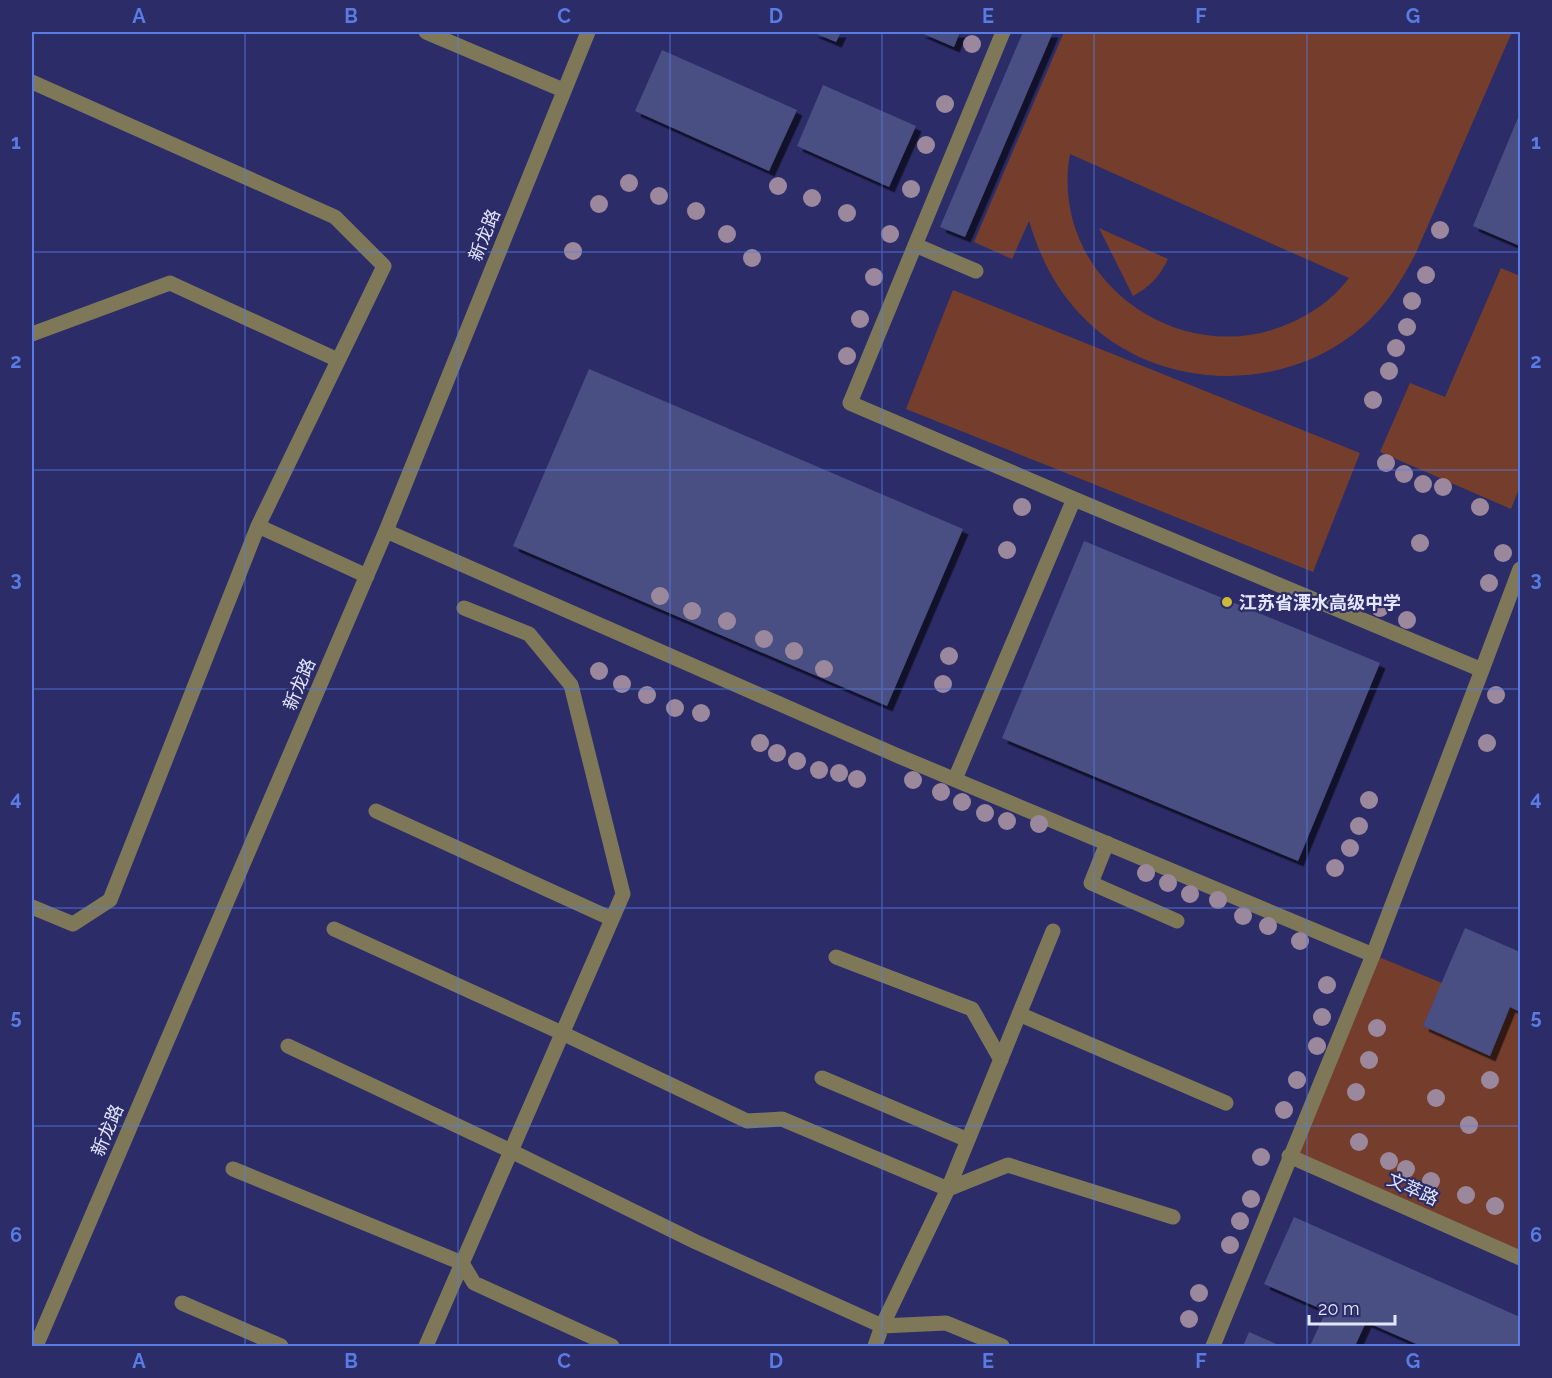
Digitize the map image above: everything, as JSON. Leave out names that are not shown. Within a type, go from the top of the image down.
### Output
[{"type":"street","points":[[426,32],[563,90]]},
{"type":"street","name":"新龙路","points":[[36,1347],[386,531],[588,32]]},
{"type":"street","points":[[1003,32],[850,403],[1482,670]]},
{"type":"street","points":[[32,82],[335,217],[384,266],[258,526],[110,900],[73,924],[32,907]]},
{"type":"street","points":[[915,244],[976,271]]},
{"type":"street","points":[[32,334],[170,283],[339,360]]},
{"type":"street","points":[[955,779],[1074,499]]},
{"type":"street","points":[[258,526],[367,576]]},
{"type":"street","points":[[386,531],[955,779],[1373,955]]},
{"type":"street","points":[[1213,1347],[1289,1156],[1373,955],[1521,569]]},
{"type":"street","points":[[426,1347],[623,894],[571,685],[529,634],[464,608]]},
{"type":"street","points":[[376,811],[612,919]]},
{"type":"street","points":[[1107,843],[1091,883],[1177,921]]},
{"type":"street","points":[[334,929],[562,1033],[747,1121],[782,1119],[948,1189],[1008,1165],[1173,1217]]},
{"type":"street","points":[[875,1347],[882,1326],[948,1189],[1053,931]]},
{"type":"street","points":[[836,957],[972,1009],[1001,1060]]},
{"type":"street","points":[[1019,1014],[1226,1103]]},
{"type":"street","points":[[288,1046],[511,1151],[696,1242],[882,1326],[946,1323],[1002,1347]]},
{"type":"street","points":[[822,1078],[968,1140]]},
{"type":"street","name":"文萃路","points":[[1289,1156],[1521,1258]]},
{"type":"street","points":[[233,1169],[462,1263],[474,1283],[612,1347]]},
{"type":"street","points":[[182,1303],[281,1347]]},
{"type":"shaded area","points":[[1064,32],[1512,32],[1415,255],[1398,284],[1385,303],[1362,327],[1330,349],[1295,365],[1257,374],[1219,376],[1181,371],[1144,359],[1111,340],[1072,305],[1049,271],[1029,221],[1012,259],[974,242]],"holes":[[[1070,154],[1349,278],[1329,299],[1305,316],[1288,324],[1246,335],[1204,335],[1164,323],[1129,303],[1100,274],[1079,239],[1068,198]]]},
{"type":"shaded area","points":[[1099,228],[1168,259],[1162,271],[1145,289],[1133,296]]},
{"type":"shaded area","points":[[1501,268],[1520,276],[1520,486],[1511,509],[1380,452],[1410,383],[1445,397]]},
{"type":"shaded area","points":[[953,290],[1360,453],[1313,572],[906,409]]},
{"type":"shaded area","points":[[1374,955],[1442,983],[1423,1026],[1490,1055],[1510,1007],[1520,1012],[1520,1251],[1290,1153]]},
{"type":"building","points":[[812,32],[841,32],[836,42]]},
{"type":"building","points":[[919,32],[960,32],[954,47]]},
{"type":"building","points":[[1023,32],[1053,32],[965,237],[940,227]]},
{"type":"building","points":[[662,50],[797,110],[769,171],[635,111]]},
{"type":"building","points":[[823,85],[916,126],[889,187],[797,146]]},
{"type":"building","points":[[1520,113],[1520,246],[1473,226]]},
{"type":"building","points":[[589,369],[963,529],[887,706],[513,546]]},
{"type":"building","points":[[1084,541],[1380,663],[1298,861],[1002,738]]},
{"type":"building","points":[[1465,928],[1520,952],[1520,1012],[1510,1007],[1490,1056],[1423,1026]]},
{"type":"building","points":[[1294,1217],[1520,1317],[1520,1346],[1421,1346],[1366,1322],[1355,1346],[1310,1346],[1326,1311],[1264,1284]]},
{"type":"building","points":[[1249,1332],[1281,1346],[1243,1346]]},
{"type":"place","name":"江苏省溧水高级中学","points":[[1227,602]]}]
